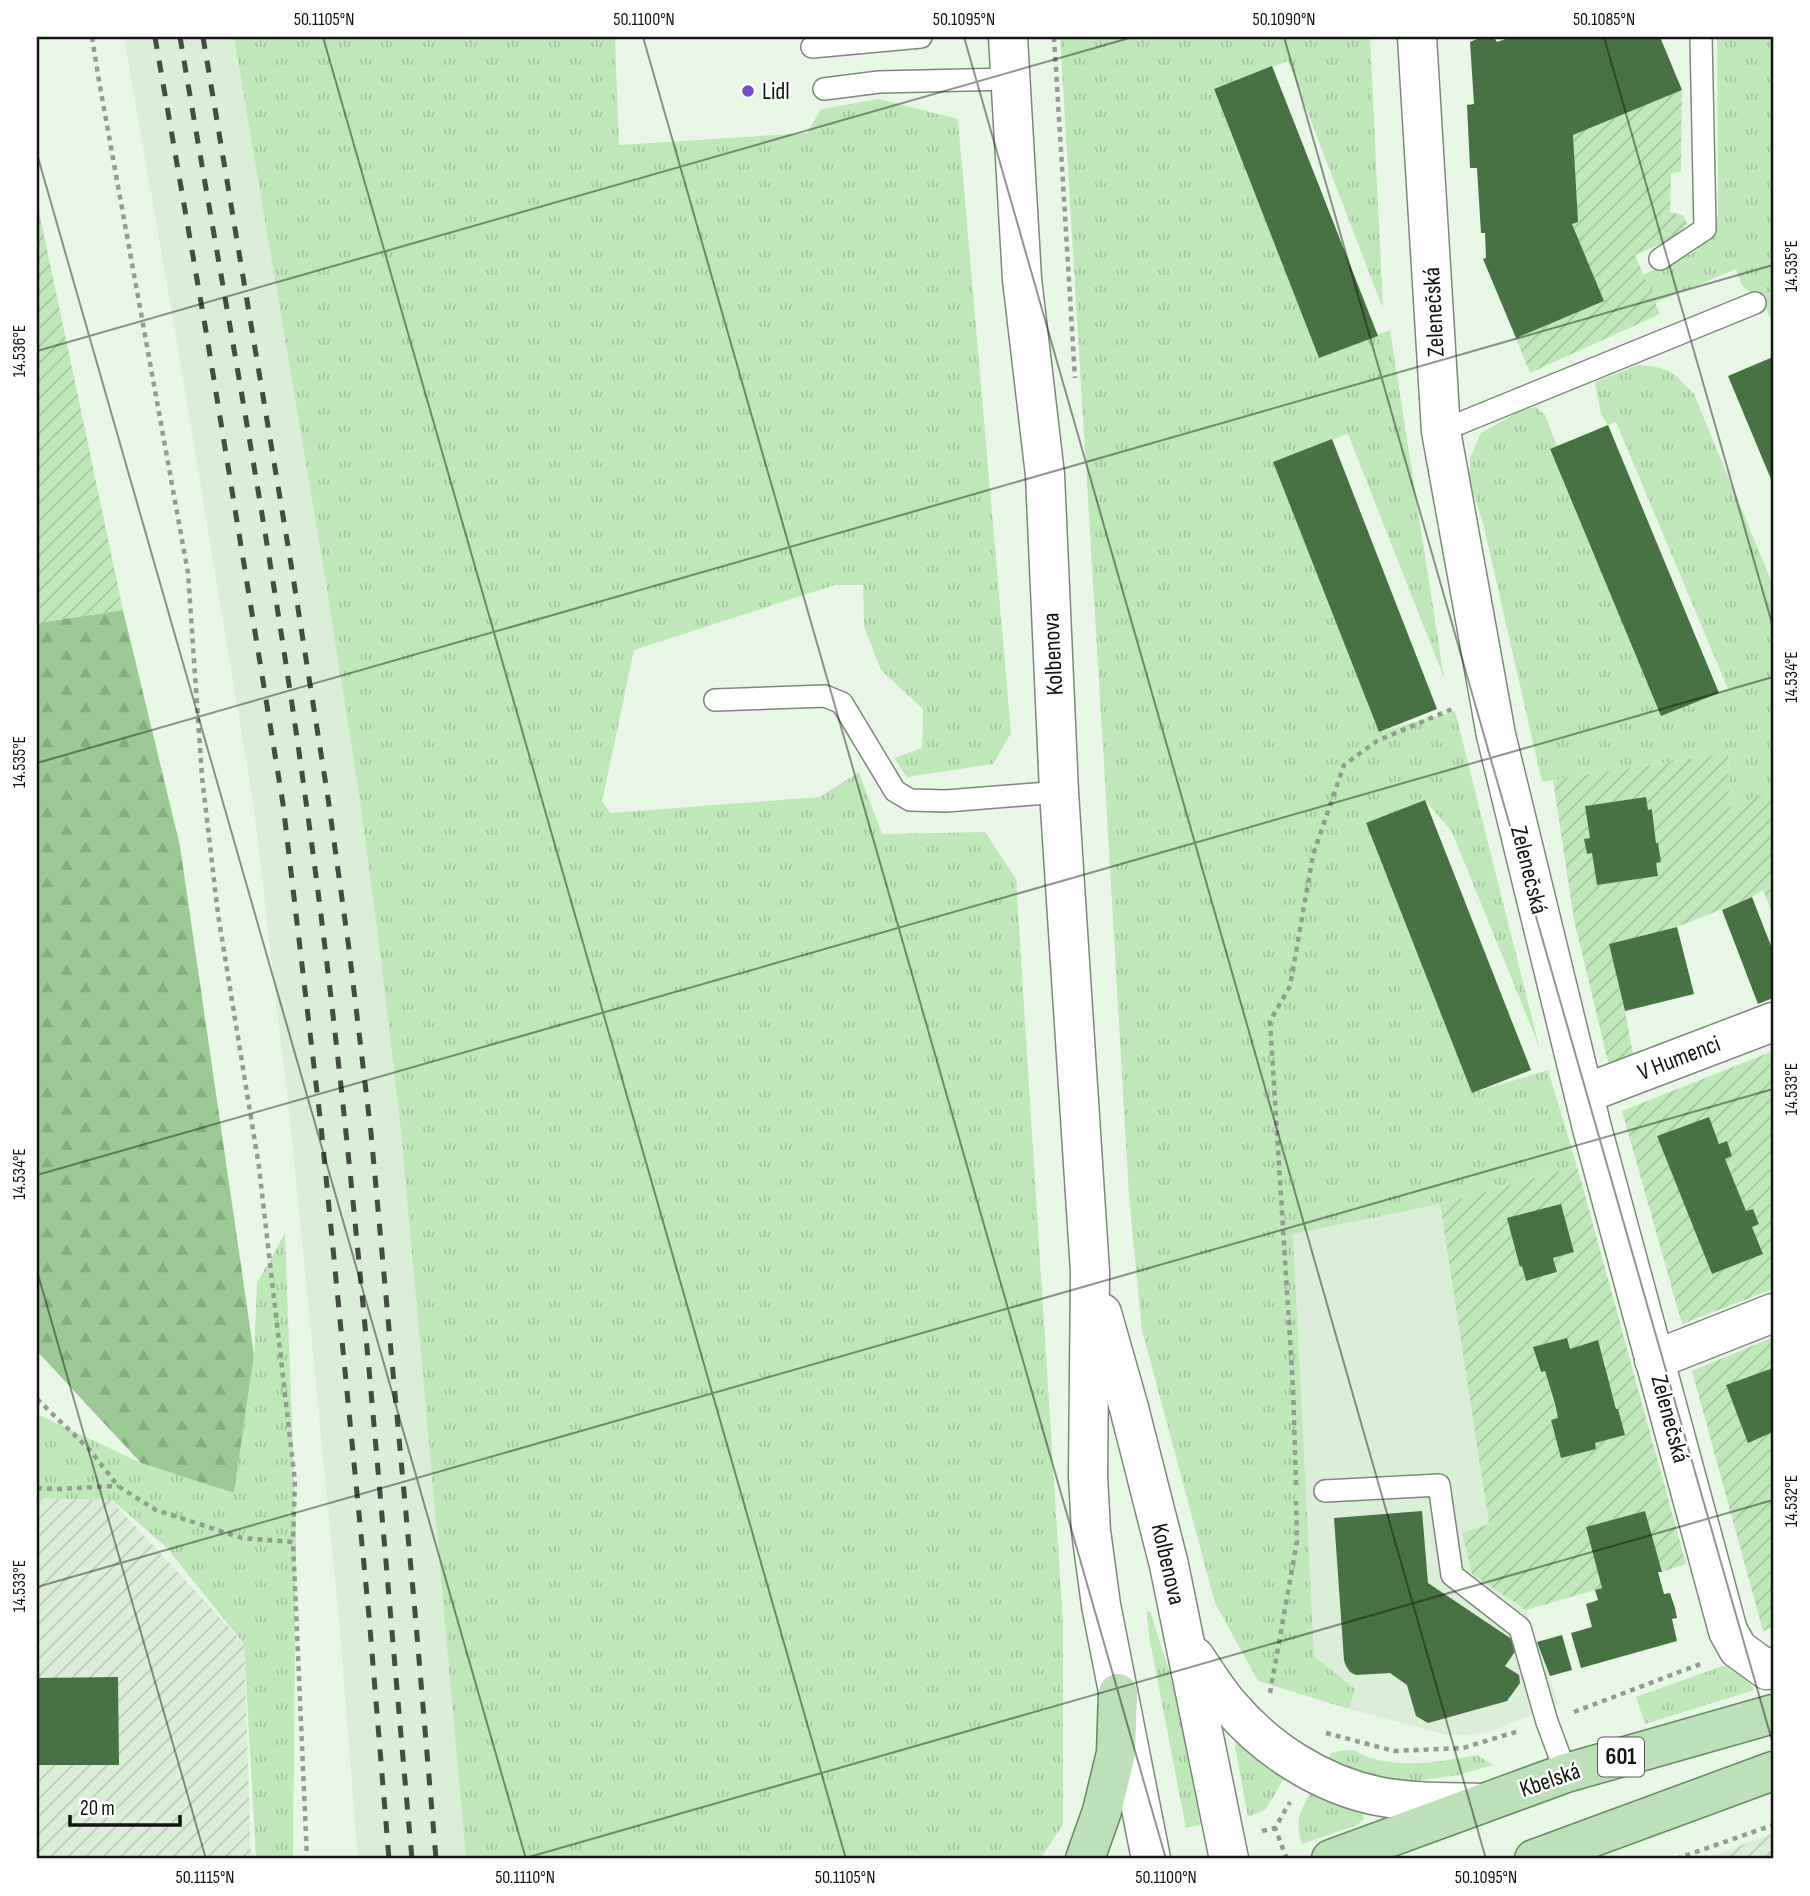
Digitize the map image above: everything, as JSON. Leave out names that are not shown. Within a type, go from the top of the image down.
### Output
[{"type":"main road","name":"Kolbenova","points":[[1008,37],[1022,279],[1045,475],[1059,792],[1090,1272],[1088,1476],[1091,1531],[1101,1605],[1151,1859]]},
{"type":"main road","name":"Zelenečská","points":[[1417,37],[1441,431],[1496,735],[1584,1094],[1728,1631],[1738,1649],[1770,1668]]},
{"type":"main road","name":"V Humenci","points":[[1584,1094],[1773,1022]]},
{"type":"main road","name":"Kolbenova","points":[[1090,1272],[1129,1408],[1169,1564],[1229,1859]]},
{"type":"main road","points":[[1654,1360],[1773,1313]]},
{"type":"main road","points":[[1185,1643],[1228,1704],[1243,1720],[1276,1749],[1307,1770],[1376,1796],[1485,1803]]},
{"type":"main road","points":[[1085,1859],[1102,1811],[1116,1753],[1118,1693]]},
{"type":"main road","name":"Kbelská","points":[[1331,1859],[1566,1773],[1773,1714]]},
{"type":"main road","points":[[1536,1859],[1773,1771]]},
{"type":"lane","points":[[812,47],[921,37]]},
{"type":"lane","points":[[1660,259],[1705,229],[1701,37]]},
{"type":"lane","points":[[824,89],[879,82],[1010,79]]},
{"type":"lane","points":[[1441,431],[1755,303]]},
{"type":"lane","points":[[715,700],[825,696],[842,703],[895,791],[910,800],[946,801],[1059,792]]},
{"type":"lane","points":[[1325,1491],[1438,1485],[1452,1575],[1520,1628],[1547,1722],[1566,1773]]},
{"type":"path","points":[[92,37],[188,573],[202,777],[218,914],[259,1167],[295,1482],[293,1542],[306,1859]]},
{"type":"path","points":[[1054,37],[1075,379]]},
{"type":"path","points":[[1296,1485],[1292,1373],[1270,1021],[1290,986],[1314,855],[1344,765],[1377,741],[1461,705],[1489,698]]},
{"type":"path","points":[[37,1399],[89,1449],[118,1486],[156,1510],[242,1538],[293,1542]]},
{"type":"path","points":[[37,1488],[118,1486]]},
{"type":"path","points":[[1261,1691],[1269,1697],[1297,1541],[1296,1499]]},
{"type":"path","points":[[1316,1726],[1327,1734]]},
{"type":"path","points":[[1287,1859],[1275,1828],[1294,1794]]},
{"type":"path","points":[[1676,1859],[1773,1825]]},
{"type":"shaded area","points":[[124,37],[234,37],[322,559],[359,794],[379,945],[401,1131],[466,1859],[358,1859],[339,1619],[291,1129],[254,808]]},
{"type":"shaded area","points":[[1440,1204],[1489,1524],[1462,1533],[1472,1574],[1526,1610],[1559,1704],[1489,1732],[1465,1735],[1448,1735],[1349,1709],[1355,1689],[1314,1656],[1293,1234]]},
{"type":"shaded area","points":[[37,1498],[111,1500],[244,1644],[251,1859],[37,1859]]},
{"type":"shaded area","points":[[1773,1833],[1773,1859],[1705,1859]]},
{"type":"green space","points":[[234,37],[615,37],[619,145],[807,133],[821,109],[879,99],[958,119],[1011,733],[993,764],[907,777],[894,758],[922,748],[923,709],[881,670],[864,627],[863,585],[835,585],[634,650],[602,802],[611,813],[820,797],[859,772],[882,834],[985,832],[1016,879],[1063,1624],[1063,1825],[1040,1859],[466,1859],[401,1131],[379,945],[359,794],[322,559]]},
{"type":"green space","points":[[1060,37],[1370,37],[1383,309],[1288,61],[1214,90],[1319,358],[1390,330],[1444,678],[1348,434],[1273,462],[1379,732],[1455,711],[1539,1046],[1452,832],[1425,800],[1366,824],[1472,1093],[1548,1070],[1577,1166],[1440,1204],[1293,1234],[1314,1656],[1355,1689],[1349,1709],[1258,1681],[1215,1603],[1142,1330],[1129,1197]]},
{"type":"green space","points":[[1717,37],[1773,37],[1773,325],[1763,301],[1742,286],[1736,269],[1655,303],[1642,275],[1693,253],[1712,236],[1718,215]]},
{"type":"green space","points":[[1682,90],[1681,171],[1671,174],[1670,212],[1683,215],[1687,224],[1672,239],[1635,255],[1660,314],[1530,373],[1516,338],[1604,301],[1572,224],[1573,135]]},
{"type":"green space","points":[[37,202],[123,610],[37,623]]},
{"type":"green space","points":[[1638,365],[1657,367],[1670,372],[1694,394],[1773,585],[1773,790],[1730,808],[1728,753],[1542,782],[1483,523],[1469,481],[1470,458],[1481,433],[1522,410],[1536,407],[1545,415],[1557,446],[1550,450],[1661,716],[1728,689],[1616,422],[1608,425],[1601,414],[1595,382]]},
{"type":"green space","points":[[123,610],[180,846],[254,1355],[234,1493],[141,1463],[37,1351],[37,623]]},
{"type":"green space","points":[[1728,753],[1730,807],[1773,790],[1773,915],[1763,890],[1677,927],[1609,944],[1634,1059],[1609,1066],[1574,920],[1553,780]],"holes":[[[1646,797],[1648,810],[1653,809],[1656,843],[1661,862],[1656,863],[1657,876],[1597,885],[1592,853],[1587,854],[1584,839],[1590,838],[1585,806]]]},
{"type":"green space","points":[[1773,1051],[1773,1289],[1682,1324],[1622,1111]],"holes":[[[1708,1117],[1719,1144],[1727,1141],[1732,1156],[1725,1159],[1746,1211],[1753,1209],[1759,1223],[1752,1227],[1763,1253],[1712,1274],[1657,1136]]]},
{"type":"green space","points":[[1577,1166],[1686,1564],[1662,1572],[1645,1511],[1586,1527],[1602,1588],[1526,1610],[1472,1574],[1462,1533],[1489,1524],[1440,1204]],"holes":[[[1561,1204],[1574,1251],[1553,1258],[1557,1273],[1526,1281],[1522,1266],[1520,1267]],[[1598,1341],[1625,1435],[1595,1443],[1596,1449],[1561,1458],[1551,1421],[1558,1418],[1545,1371],[1540,1372],[1534,1348],[1570,1349]]]},
{"type":"green space","points":[[285,1233],[296,1536],[293,1859],[256,1859],[244,1644],[166,1547],[112,1500],[37,1498],[37,1414],[141,1463],[234,1493],[254,1355],[257,1283]]},
{"type":"green space","points":[[1773,1337],[1773,1368],[1726,1386],[1748,1442],[1773,1432],[1773,1627],[1763,1631],[1692,1371]]},
{"type":"green space","points":[[1150,1611],[1178,1699],[1204,1824],[1186,1828],[1149,1636],[1147,1612]]},
{"type":"green space","points":[[1731,1663],[1754,1690],[1645,1724],[1636,1697]]},
{"type":"green space","points":[[1238,1742],[1286,1775],[1266,1809],[1248,1817],[1235,1746]]},
{"type":"green space","points":[[1353,1750],[1376,1759],[1404,1763],[1477,1755],[1493,1765],[1458,1775],[1403,1783],[1381,1780],[1326,1763],[1331,1753]]},
{"type":"green space","points":[[1312,1790],[1362,1811],[1364,1819],[1357,1825],[1302,1844],[1298,1822]]},
{"type":"building","points":[[1482,37],[1494,37],[1497,42],[1511,37],[1660,37],[1682,90],[1573,135],[1578,222],[1572,224],[1604,301],[1516,338],[1483,259],[1486,258],[1485,233],[1481,233],[1477,168],[1470,168],[1467,105],[1474,104],[1470,42]]},
{"type":"building","points":[[1272,66],[1378,336],[1319,358],[1214,89]]},
{"type":"building","points":[[1773,357],[1773,484],[1728,376]]},
{"type":"building","points":[[1608,425],[1719,693],[1661,716],[1550,449]]},
{"type":"building","points":[[1332,439],[1437,709],[1379,732],[1273,462]]},
{"type":"building","points":[[1646,797],[1648,810],[1652,809],[1661,862],[1656,863],[1658,876],[1597,885],[1592,853],[1587,854],[1584,839],[1590,838],[1585,806]]},
{"type":"building","points":[[1425,800],[1531,1070],[1472,1093],[1366,823]]},
{"type":"building","points":[[1752,897],[1773,951],[1773,998],[1758,1004],[1722,910]]},
{"type":"building","points":[[1677,927],[1694,994],[1625,1011],[1609,944]]},
{"type":"building","points":[[1709,1117],[1719,1144],[1727,1141],[1732,1156],[1725,1159],[1746,1211],[1753,1209],[1759,1224],[1752,1227],[1763,1254],[1712,1274],[1657,1136]]},
{"type":"building","points":[[1561,1204],[1574,1252],[1553,1258],[1557,1272],[1526,1281],[1507,1218]]},
{"type":"building","points":[[1567,1338],[1570,1349],[1598,1340],[1625,1435],[1595,1443],[1596,1449],[1561,1458],[1551,1420],[1558,1418],[1555,1404],[1545,1371],[1541,1372],[1533,1347]]},
{"type":"building","points":[[1773,1368],[1773,1432],[1748,1443],[1726,1385]]},
{"type":"building","points":[[1422,1511],[1428,1583],[1519,1644],[1505,1666],[1519,1675],[1520,1683],[1507,1701],[1428,1723],[1416,1716],[1407,1685],[1390,1673],[1356,1675],[1346,1666],[1334,1518]]},
{"type":"building","points":[[1645,1511],[1662,1572],[1658,1572],[1664,1594],[1670,1593],[1675,1608],[1677,1618],[1672,1619],[1677,1641],[1581,1668],[1571,1633],[1592,1627],[1586,1604],[1598,1600],[1595,1590],[1602,1588],[1586,1527]]},
{"type":"building","points":[[1562,1635],[1572,1670],[1550,1676],[1537,1642]]},
{"type":"building","points":[[118,1677],[119,1765],[37,1765],[37,1678]]},
{"type":"railway","points":[[155,37],[283,804],[321,1126],[369,1616],[389,1859]]},
{"type":"railway","points":[[180,37],[278,610],[323,934],[353,1198],[412,1859]]},
{"type":"railway","points":[[203,37],[291,564],[349,949],[371,1133],[436,1859]]},
{"type":"place","name":"Lidl","points":[[748,91]]}]
